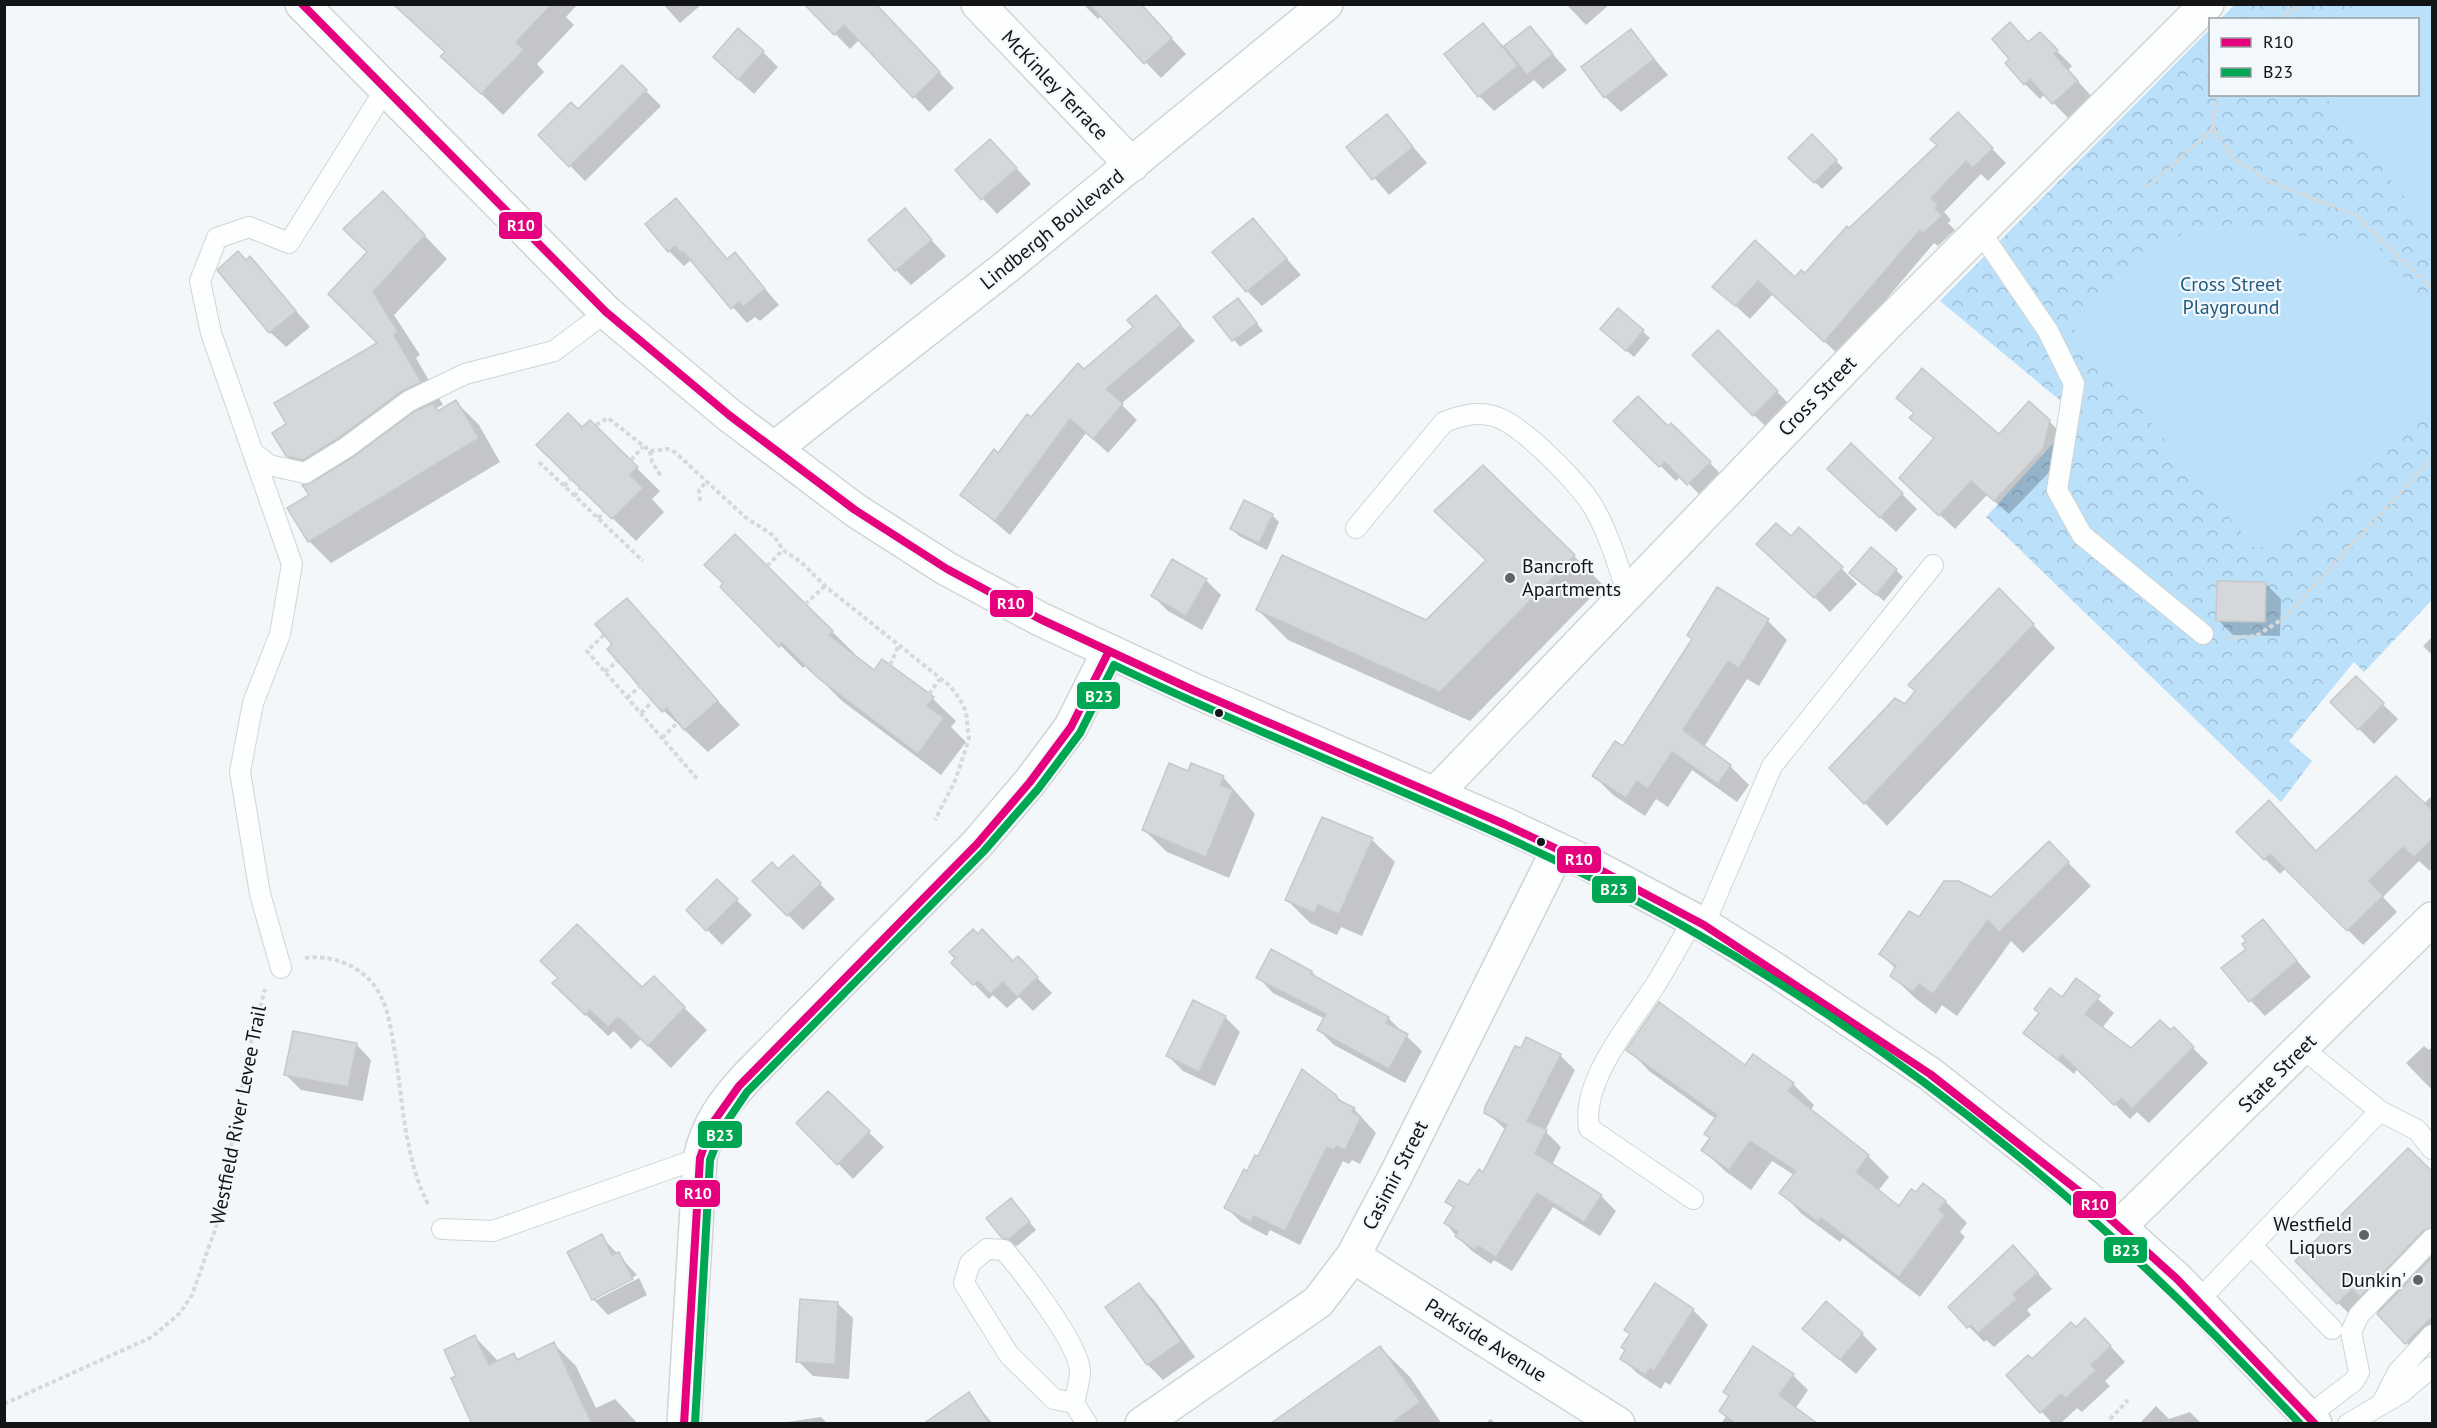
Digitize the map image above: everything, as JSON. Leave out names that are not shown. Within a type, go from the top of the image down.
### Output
[{"type":"street","points":[[302,4],[606,312],[697,390],[855,510],[947,569],[1040,619],[1263,722],[1435,794],[1558,850],[1699,922],[1836,1008],[1914,1062],[2035,1154],[2120,1226],[2198,1301],[2311,1420]]},
{"type":"street","name":"McKinley Terrace","points":[[978,4],[1132,165]]},
{"type":"street","name":"Lindbergh Boulevard","points":[[774,449],[1005,268],[1326,4]]},
{"type":"street","name":"Cross Street","points":[[1435,794],[1980,231],[2207,4]]},
{"type":"street","points":[[684,1424],[700,1158],[710,1126],[723,1104],[977,844],[1030,782],[1071,727],[1109,651]]},
{"type":"street","name":"Casimir Street","points":[[1142,1424],[1318,1302],[1353,1256],[1396,1175],[1558,850]]},
{"type":"street","name":"State Street","points":[[2120,1226],[2433,920]]},
{"type":"street","name":"Parkside Avenue","points":[[1353,1256],[1618,1424]]},
{"type":"lane","points":[[281,968],[260,894],[240,772],[253,703],[280,634],[292,564],[211,333],[200,280],[217,238],[249,227],[289,243],[386,88]]},
{"type":"lane","points":[[1980,231],[2048,331],[2074,384],[2057,490],[2082,535],[2203,634]]},
{"type":"lane","points":[[253,452],[269,465],[305,473],[347,447],[409,401],[465,374],[554,351],[606,312]]},
{"type":"lane","points":[[1356,528],[1444,422],[1464,414],[1493,416],[1519,429],[1581,488],[1604,526],[1628,593]]},
{"type":"lane","points":[[1693,1199],[1589,1128],[1586,1112],[1610,1053],[1699,922],[1772,766],[1933,565]]},
{"type":"lane","points":[[2301,1048],[2380,1111],[2417,1130],[2433,1149]]},
{"type":"lane","points":[[2198,1301],[2380,1111]]},
{"type":"lane","points":[[442,1229],[494,1231],[700,1158]]},
{"type":"lane","points":[[2311,1420],[2354,1381],[2359,1372],[2351,1332],[2359,1315],[2433,1239]]},
{"type":"lane","points":[[2252,1246],[2332,1329]]},
{"type":"lane","points":[[1074,1403],[1054,1399],[1009,1354],[964,1283],[970,1263],[987,1249],[1004,1250],[1025,1275],[1074,1352],[1080,1371],[1074,1403],[1087,1424]]},
{"type":"lane","points":[[2388,1397],[2398,1372],[2433,1335]]},
{"type":"lane","points":[[2358,1363],[2388,1397]]},
{"type":"lane","points":[[2348,1424],[2433,1366]]},
{"type":"path","points":[[2282,18],[2300,4]]},
{"type":"path","points":[[2216,96],[2213,129],[2234,159],[2271,182],[2357,216],[2433,288]]},
{"type":"path","points":[[2147,187],[2213,129]]},
{"type":"path","points":[[596,425],[608,418],[651,451],[668,449],[707,481],[745,517],[774,536],[783,550],[801,562],[825,586],[898,647],[950,686],[966,711],[969,739],[955,782],[935,820]]},
{"type":"path","points":[[631,460],[644,447]]},
{"type":"path","points":[[651,451],[652,462],[661,476]]},
{"type":"path","points":[[2203,634],[2229,639],[2256,636],[2284,618],[2433,458]]},
{"type":"path","points":[[539,462],[643,561]]},
{"type":"path","points":[[564,486],[571,479]]},
{"type":"path","points":[[700,501],[699,490],[707,481]]},
{"type":"path","points":[[574,496],[580,489]]},
{"type":"path","points":[[598,518],[604,512]]},
{"type":"path","points":[[767,566],[783,550]]},
{"type":"path","points":[[805,604],[825,586]]},
{"type":"path","points":[[604,635],[587,651],[699,781]]},
{"type":"path","points":[[890,665],[898,647]]},
{"type":"path","points":[[605,672],[617,661]]},
{"type":"path","points":[[929,694],[940,678]]},
{"type":"path","points":[[627,698],[645,682]]},
{"type":"path","points":[[641,713],[653,701]]},
{"type":"path","points":[[662,738],[678,722]]},
{"type":"path","points":[[281,968],[299,958],[333,959],[354,968],[374,984],[390,1023],[413,1158],[424,1197],[442,1229]]},
{"type":"path","name":"Westfield River Levee Trail","points":[[4,1404],[152,1337],[180,1313],[192,1295],[216,1227],[261,996],[270,979],[281,968]]},
{"type":"path","points":[[2110,1419],[2128,1400]]},
{"type":"green space","points":[[2360,4],[2432,5],[2432,232],[2325,96],[2419,96],[2419,18],[2330,18]]},
{"type":"green space","name":"Cross Street Playground","points":[[2235,5],[2432,5],[2432,600],[2364,672],[2354,662],[2289,741],[2312,761],[2281,802],[1986,517],[2056,440],[2062,402],[1940,301],[2209,30],[2209,96],[2419,96],[2419,18],[2221,18]]},
{"type":"green space","points":[[2193,225],[2376,244],[2432,311],[2432,411],[2257,551],[2069,323]]},
{"type":"building","points":[[393,4],[552,4],[516,42],[524,50],[481,94],[440,56],[445,52]]},
{"type":"building","points":[[804,4],[876,4],[940,72],[913,98],[844,25],[834,35]]},
{"type":"building","points":[[1089,4],[1141,4],[1172,38],[1144,64]]},
{"type":"building","points":[[2010,22],[2028,42],[2040,32],[2058,50],[2054,54],[2078,81],[2052,104],[2030,79],[2024,85],[2005,63],[2009,59],[1992,39]]},
{"type":"building","points":[[1483,23],[1518,66],[1478,97],[1444,54]]},
{"type":"building","points":[[1530,26],[1553,54],[1527,75],[1504,46]]},
{"type":"building","points":[[738,28],[764,51],[738,80],[713,57]]},
{"type":"building","points":[[1631,29],[1654,59],[1604,98],[1581,67]]},
{"type":"building","points":[[622,65],[647,90],[569,167],[538,135],[571,102],[578,109]]},
{"type":"building","points":[[1958,112],[1993,148],[1973,168],[1966,161],[1931,198],[1938,205],[1935,208],[1942,216],[1923,233],[1920,230],[1824,342],[1758,281],[1735,306],[1712,287],[1755,240],[1795,277],[1801,270],[1805,273],[1847,226],[1849,228],[1937,145],[1930,139]]},
{"type":"building","points":[[1387,114],[1413,147],[1372,180],[1346,147]]},
{"type":"building","points":[[1812,134],[1837,160],[1814,183],[1788,158]]},
{"type":"building","points":[[990,139],[1017,168],[981,200],[955,170]]},
{"type":"building","points":[[383,191],[425,235],[373,292],[398,332],[394,335],[421,382],[402,391],[340,437],[303,460],[286,456],[272,433],[286,424],[274,403],[377,343],[328,294],[367,252],[343,229]]},
{"type":"building","points":[[676,198],[727,259],[735,252],[765,289],[743,307],[739,302],[731,309],[683,251],[681,253],[675,246],[668,252],[645,224]]},
{"type":"building","points":[[905,208],[932,240],[895,271],[868,240]]},
{"type":"building","points":[[1253,218],[1287,259],[1246,292],[1212,252]]},
{"type":"building","points":[[238,251],[246,260],[250,256],[296,311],[269,333],[217,270]]},
{"type":"building","points":[[1156,295],[1181,325],[1106,389],[1123,404],[1093,439],[1070,419],[995,521],[960,495],[994,449],[998,453],[1027,414],[1031,417],[1078,363],[1084,369],[1133,327],[1127,320]]},
{"type":"building","points":[[1238,298],[1257,323],[1232,341],[1213,317]]},
{"type":"building","points":[[1618,308],[1644,330],[1626,351],[1600,329]]},
{"type":"building","points":[[1718,330],[1778,391],[1753,416],[1692,355]]},
{"type":"building","points":[[1922,368],[1999,434],[2029,401],[2050,420],[2043,449],[1994,501],[1971,481],[1939,516],[1899,478],[1934,438],[1909,418],[1914,413],[1896,398]]},
{"type":"building","points":[[1638,396],[1668,426],[1671,423],[1711,462],[1687,485],[1665,462],[1659,467],[1613,421]]},
{"type":"building","points":[[456,400],[479,438],[308,542],[287,508],[309,495],[302,485],[311,483],[353,457],[415,411],[433,403],[438,411]]},
{"type":"building","points":[[568,413],[582,427],[590,420],[638,467],[630,475],[643,488],[612,519],[536,445]]},
{"type":"building","points":[[1851,443],[1903,493],[1880,518],[1827,469]]},
{"type":"building","name":"Bancroft Apartments","points":[[1483,465],[1575,555],[1440,692],[1256,610],[1282,555],[1426,620],[1486,560],[1434,511]]},
{"type":"building","points":[[1244,500],[1273,514],[1259,543],[1230,529]]},
{"type":"building","points":[[1776,523],[1791,536],[1799,527],[1843,567],[1814,598],[1756,544]]},
{"type":"building","points":[[735,534],[833,631],[829,635],[874,670],[882,659],[934,697],[927,706],[944,718],[918,754],[818,678],[782,643],[779,647],[720,587],[723,583],[704,565]]},
{"type":"building","points":[[1871,547],[1897,569],[1876,595],[1849,573]]},
{"type":"building","points":[[1172,559],[1207,579],[1186,616],[1151,596]]},
{"type":"building","points":[[2217,581],[2266,582],[2265,622],[2216,621]]},
{"type":"building","points":[[1717,587],[1769,619],[1739,668],[1728,661],[1683,730],[1731,765],[1718,784],[1672,752],[1648,789],[1637,781],[1626,798],[1592,776],[1615,741],[1623,746],[1692,639],[1687,635]]},
{"type":"building","points":[[1999,588],[2034,624],[1864,804],[1829,768],[1895,698],[1905,704],[1915,691],[1908,685]]},
{"type":"building","points":[[627,598],[718,701],[684,730],[667,708],[662,712],[607,649],[612,644],[595,624]]},
{"type":"building","points":[[2356,676],[2384,703],[2358,730],[2330,702]]},
{"type":"building","points":[[1169,763],[1188,771],[1191,763],[1224,776],[1220,785],[1233,790],[1206,857],[1142,830]]},
{"type":"building","points":[[2396,776],[2433,811],[2433,838],[2414,857],[2403,847],[2369,881],[2383,896],[2347,931],[2270,854],[2264,860],[2236,832],[2269,800],[2316,851]]},
{"type":"building","points":[[1322,817],[1373,838],[1339,914],[1318,905],[1314,913],[1285,900]]},
{"type":"building","points":[[2049,841],[2069,862],[1999,932],[1988,920],[1933,994],[1919,984],[1913,992],[1890,976],[1896,966],[1879,954],[1909,911],[1919,917],[1944,881],[1959,881],[1991,897]]},
{"type":"building","points":[[793,855],[821,883],[787,916],[752,881],[772,862],[778,869]]},
{"type":"building","points":[[717,879],[738,899],[706,931],[686,910]]},
{"type":"building","points":[[2263,919],[2297,961],[2249,1002],[2221,968],[2246,949],[2242,944],[2246,941],[2242,936]]},
{"type":"building","points":[[577,924],[642,987],[654,976],[685,1007],[648,1046],[618,1017],[608,1027],[590,1010],[585,1015],[552,983],[558,978],[540,961]]},
{"type":"building","points":[[973,929],[978,934],[982,929],[1013,961],[1018,956],[1038,977],[1017,997],[1003,982],[990,994],[978,981],[973,985],[951,963],[955,958],[949,952]]},
{"type":"building","points":[[1271,949],[1389,1017],[1386,1023],[1408,1034],[1389,1069],[1317,1030],[1326,1014],[1256,978]]},
{"type":"building","points":[[2076,978],[2100,996],[2085,1014],[2131,1048],[2160,1020],[2171,1030],[2174,1027],[2194,1047],[2132,1109],[2122,1098],[2114,1105],[2062,1055],[2058,1060],[2023,1033],[2039,1013],[2034,1009],[2050,988],[2062,997]]},
{"type":"building","points":[[1193,1000],[1226,1016],[1199,1072],[1166,1056]]},
{"type":"building","points":[[1659,1002],[1745,1065],[1753,1054],[1794,1083],[1788,1091],[1869,1155],[1856,1172],[1899,1206],[1911,1189],[1916,1192],[1923,1183],[1946,1201],[1939,1210],[1945,1215],[1899,1277],[1821,1218],[1818,1222],[1779,1193],[1796,1171],[1750,1141],[1729,1170],[1701,1150],[1710,1138],[1704,1134],[1717,1115],[1626,1050]]},
{"type":"building","points":[[293,1031],[357,1043],[348,1087],[284,1075]]},
{"type":"building","points":[[1526,1037],[1561,1054],[1527,1121],[1547,1130],[1535,1153],[1602,1195],[1584,1222],[1537,1193],[1496,1257],[1478,1246],[1475,1250],[1455,1236],[1458,1232],[1444,1223],[1454,1207],[1445,1202],[1459,1180],[1468,1185],[1479,1169],[1483,1172],[1507,1125],[1484,1113],[1485,1107],[1515,1046],[1521,1048]]},
{"type":"building","points":[[1302,1069],[1336,1095],[1338,1100],[1355,1108],[1352,1112],[1361,1117],[1345,1150],[1336,1146],[1334,1150],[1327,1147],[1285,1231],[1254,1216],[1251,1222],[1224,1208],[1244,1169],[1247,1171],[1255,1155],[1258,1156]]},
{"type":"building","points":[[828,1091],[870,1131],[837,1165],[796,1123]]},
{"type":"building","name":"Westfield Liquors","points":[[2408,1148],[2433,1172],[2433,1227],[2423,1231],[2360,1297],[2352,1289],[2337,1304],[2295,1261]]},
{"type":"building","points":[[1011,1198],[1030,1222],[1009,1239],[1002,1238],[986,1218]]},
{"type":"building","points":[[602,1234],[612,1255],[619,1252],[633,1279],[592,1300],[567,1252]]},
{"type":"building","points":[[2013,1245],[2038,1273],[2013,1294],[2017,1299],[1978,1333],[1971,1325],[1967,1328],[1948,1307]]},
{"type":"building","name":"Dunkin'","points":[[2433,1256],[2433,1316],[2405,1344],[2377,1314]]},
{"type":"building","points":[[1139,1283],[1181,1341],[1147,1365],[1105,1307]]},
{"type":"building","points":[[1655,1283],[1694,1309],[1654,1371],[1650,1368],[1645,1375],[1620,1359],[1625,1350],[1621,1347],[1630,1334],[1624,1330]]},
{"type":"building","points":[[800,1299],[838,1302],[835,1364],[796,1362]]},
{"type":"building","points":[[1826,1301],[1863,1333],[1840,1360],[1802,1329]]},
{"type":"building","points":[[2085,1318],[2111,1346],[2091,1365],[2096,1370],[2066,1398],[2061,1394],[2040,1413],[2006,1375],[2028,1355],[2032,1359],[2071,1322],[2076,1327]]},
{"type":"building","points":[[475,1335],[489,1365],[514,1353],[517,1360],[554,1342],[592,1424],[472,1424],[451,1378],[456,1376],[444,1350]]},
{"type":"building","points":[[1380,1346],[1420,1402],[1390,1424],[1270,1424]]},
{"type":"building","points":[[1753,1346],[1794,1374],[1779,1395],[1818,1424],[1737,1424],[1719,1411],[1729,1396],[1723,1392]]},
{"type":"building","points":[[969,1392],[990,1424],[923,1424]]},
{"type":"transit line","name":"R10","points":[[302,4],[606,312],[729,415],[855,510],[947,569],[1040,619],[1193,690],[1504,824],[1589,864],[1704,925],[1930,1074],[2085,1196],[2177,1279],[2315,1424]]},
{"type":"transit line","name":"R10","points":[[684,1424],[700,1158],[712,1124],[739,1086],[977,844],[1030,782],[1071,727],[1109,651]]},
{"type":"transit line","name":"B23","points":[[695,1424],[710,1160],[722,1129],[747,1092],[984,851],[1038,789],[1080,733],[1114,665],[1545,855],[1685,927],[1772,978],[1935,1090],[2012,1151],[2160,1282],[2231,1351],[2300,1424]]},
{"type":"place","name":"Bancroft Apartments","points":[[1510,578]]},
{"type":"place","name":"Westfield Liquors","points":[[2364,1235]]},
{"type":"place","name":"Dunkin'","points":[[2418,1280]]}]
